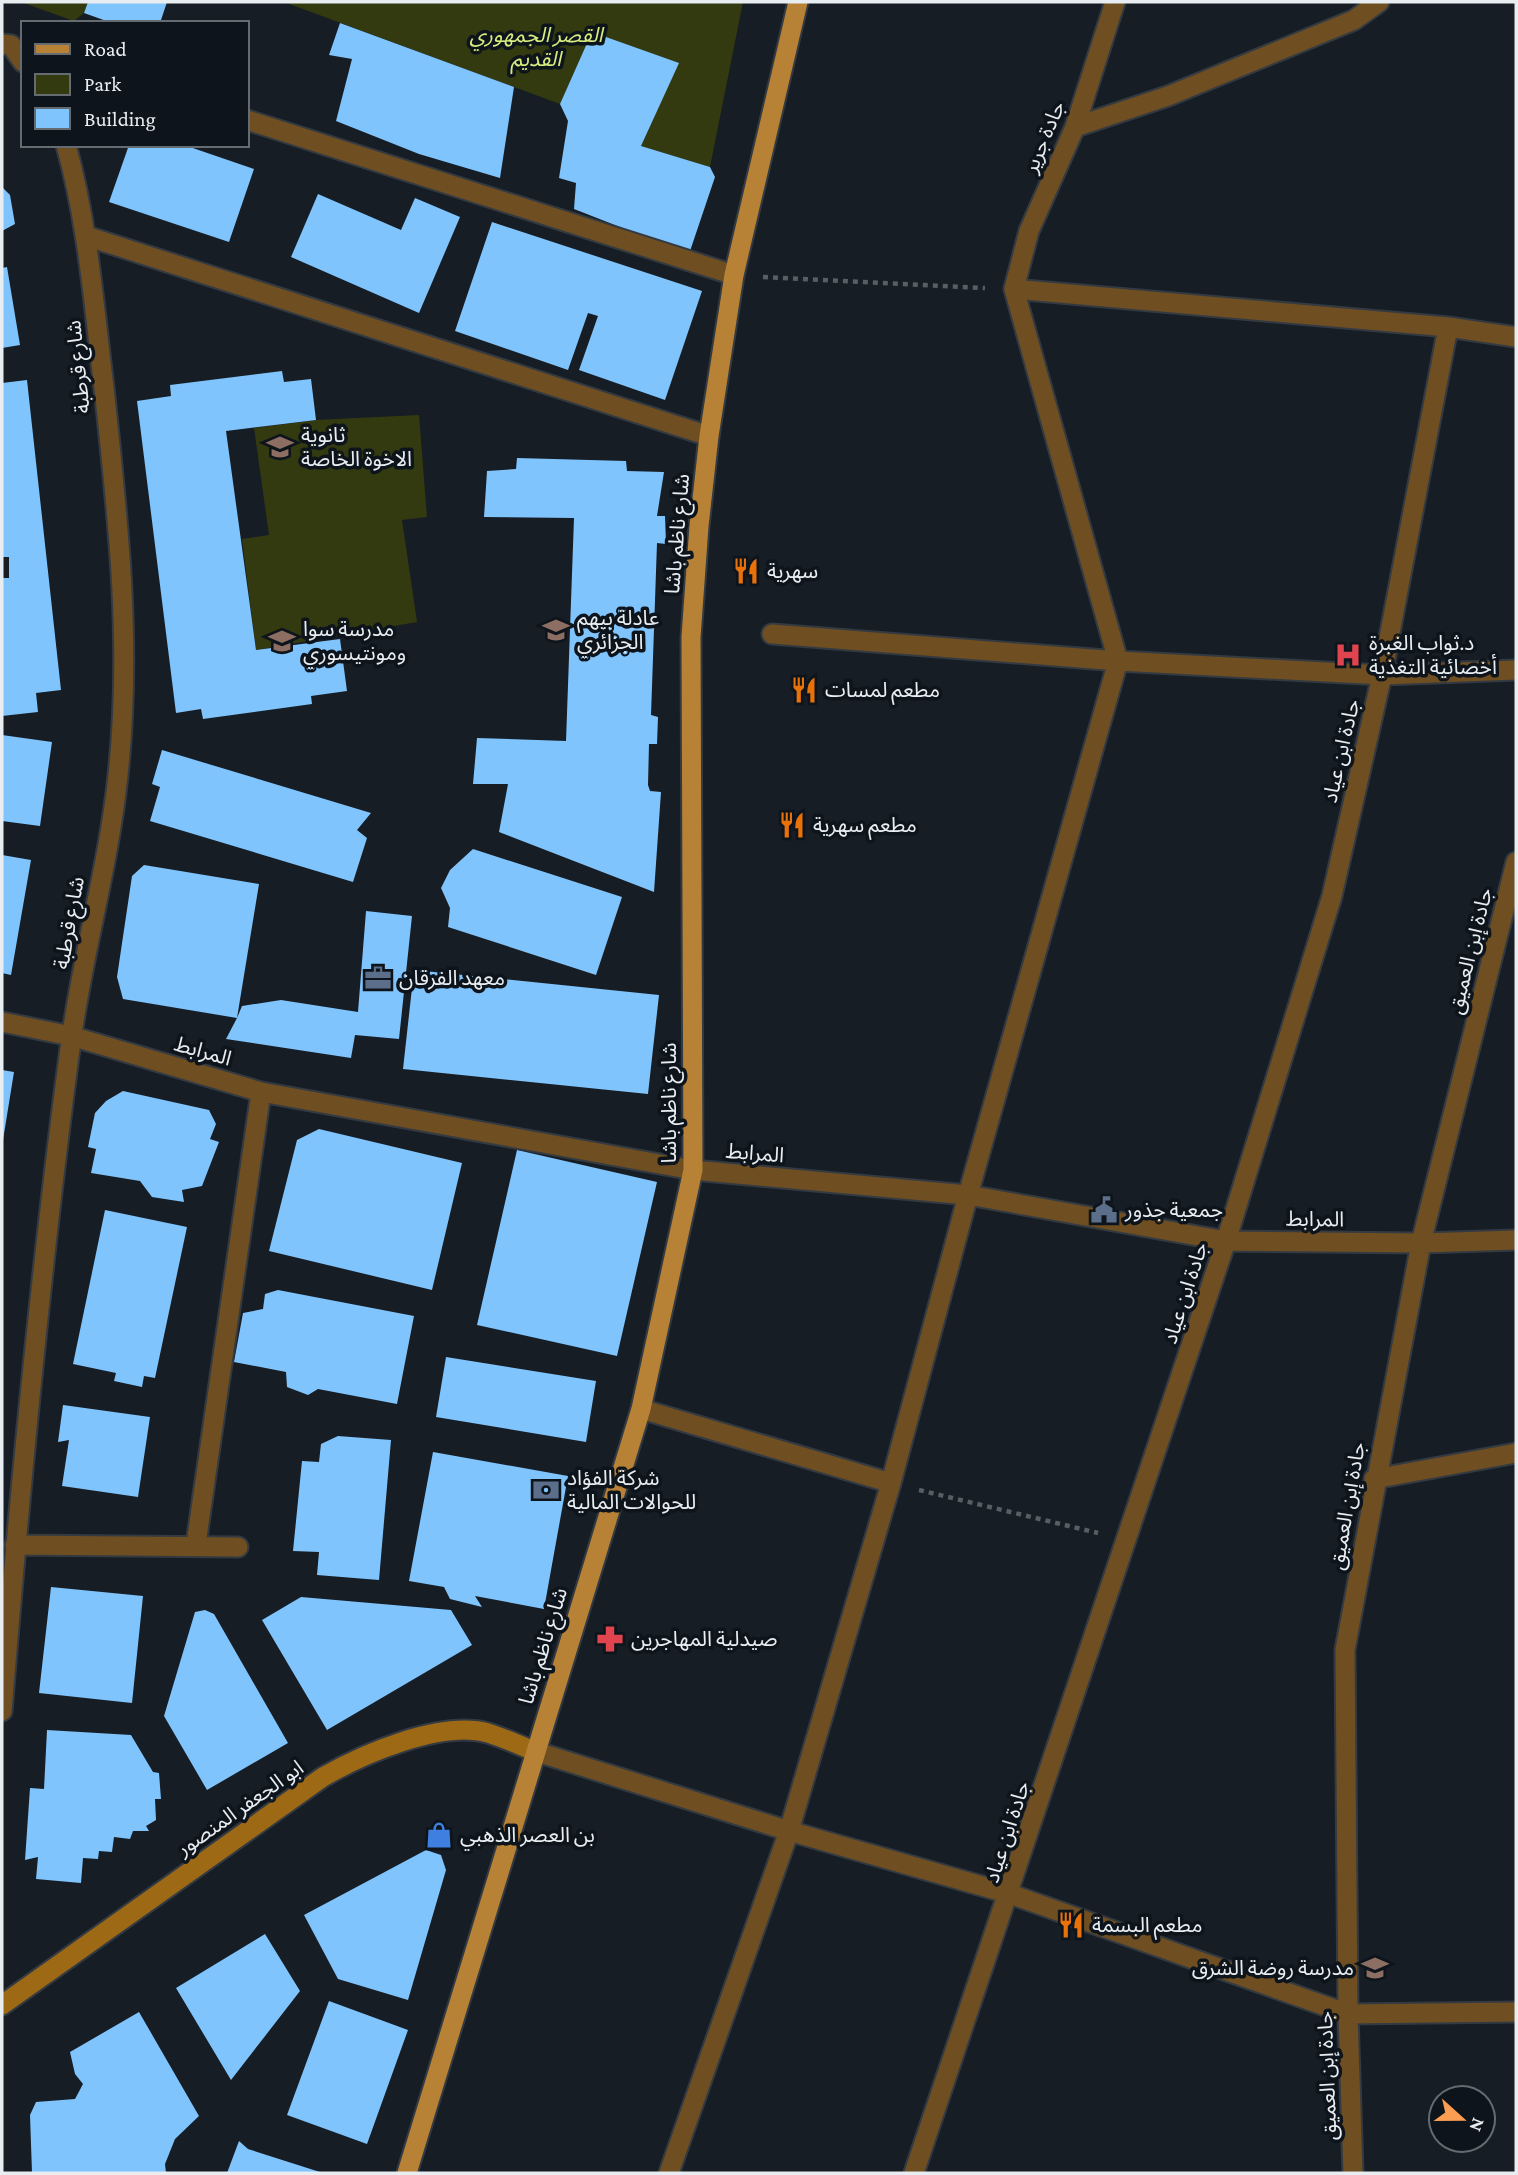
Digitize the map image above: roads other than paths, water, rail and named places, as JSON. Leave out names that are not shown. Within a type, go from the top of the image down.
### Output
[{"type":"main road","name":"شارع ناظم باشا","points":[[407,2173],[534,1751],[641,1409],[693,1170],[691,637],[709,436],[734,275],[798,2]]},
{"type":"main road","name":"ابو الجعفر المنصور","points":[[2,2005],[323,1777],[353,1760],[420,1737],[453,1732],[486,1732],[534,1751]]},
{"type":"street","name":"جادة جرير","points":[[1014,289],[1029,231],[1076,127],[1115,2]]},
{"type":"street","points":[[1076,127],[1168,96],[1354,20],[1379,2]]},
{"type":"street","points":[[248,120],[734,275]]},
{"type":"street","name":"شارع قرطبة","points":[[2,1711],[39,1300],[71,1036],[118,779],[125,681],[124,580],[86,236],[66,147]]},
{"type":"street","points":[[86,236],[709,436]]},
{"type":"street","points":[[669,2173],[789,1831],[891,1483],[968,1195],[1118,661],[1014,289],[1448,327],[1516,337]]},
{"type":"street","name":"جادة ابن عياد","points":[[915,2173],[1226,1241],[1332,896],[1382,676],[1448,327]]},
{"type":"street","points":[[772,634],[1118,661],[1382,676],[1516,670]]},
{"type":"street","name":"جادة إبن العميق","points":[[1353,2173],[1348,2014],[1345,1650],[1374,1479],[1421,1243],[1516,862]]},
{"type":"street","name":"المرابط","points":[[2,1022],[71,1036],[261,1092],[693,1170],[968,1195],[1226,1241],[1421,1243],[1516,1240]]},
{"type":"street","points":[[196,1544],[261,1092]]},
{"type":"street","points":[[641,1409],[891,1483]]},
{"type":"street","points":[[1374,1479],[1516,1453]]},
{"type":"street","points":[[15,1545],[196,1544],[238,1547]]},
{"type":"street","points":[[534,1751],[789,1831],[1010,1894],[1348,2014],[1516,2012]]},
{"type":"place","name":"ثانوية الاخوة الخاصة","points":[[280,447]]},
{"type":"place","name":"سهرية","points":[[746,571]]},
{"type":"place","name":"عادلة بيهم الجزائري","points":[[556,630]]},
{"type":"place","name":"مدرسة سوا ومونتيسوري","points":[[282,641]]},
{"type":"place","name":"د.ثواب الغبرة أخصائية التغذية","points":[[1348,655]]},
{"type":"place","name":"مطعم لمسات","points":[[804,690]]},
{"type":"place","name":"مطعم سهرية","points":[[792,825]]},
{"type":"place","name":"معهد الفرقان","points":[[378,978]]},
{"type":"place","name":"جمعية جذور","points":[[1104,1210]]},
{"type":"place","name":"شركة الفؤاد للحوالات المالية","points":[[546,1490]]},
{"type":"place","name":"صيدلية المهاجرين","points":[[610,1639]]},
{"type":"place","name":"بن العصر الذهبي","points":[[439,1835]]},
{"type":"place","name":"مطعم البسمة","points":[[1071,1925]]},
{"type":"place","name":"مدرسة روضة الشرق","points":[[1375,1968]]},
{"type":"park label","name":"القصر الجمهوري القديم","points":[[536,47]]}]
